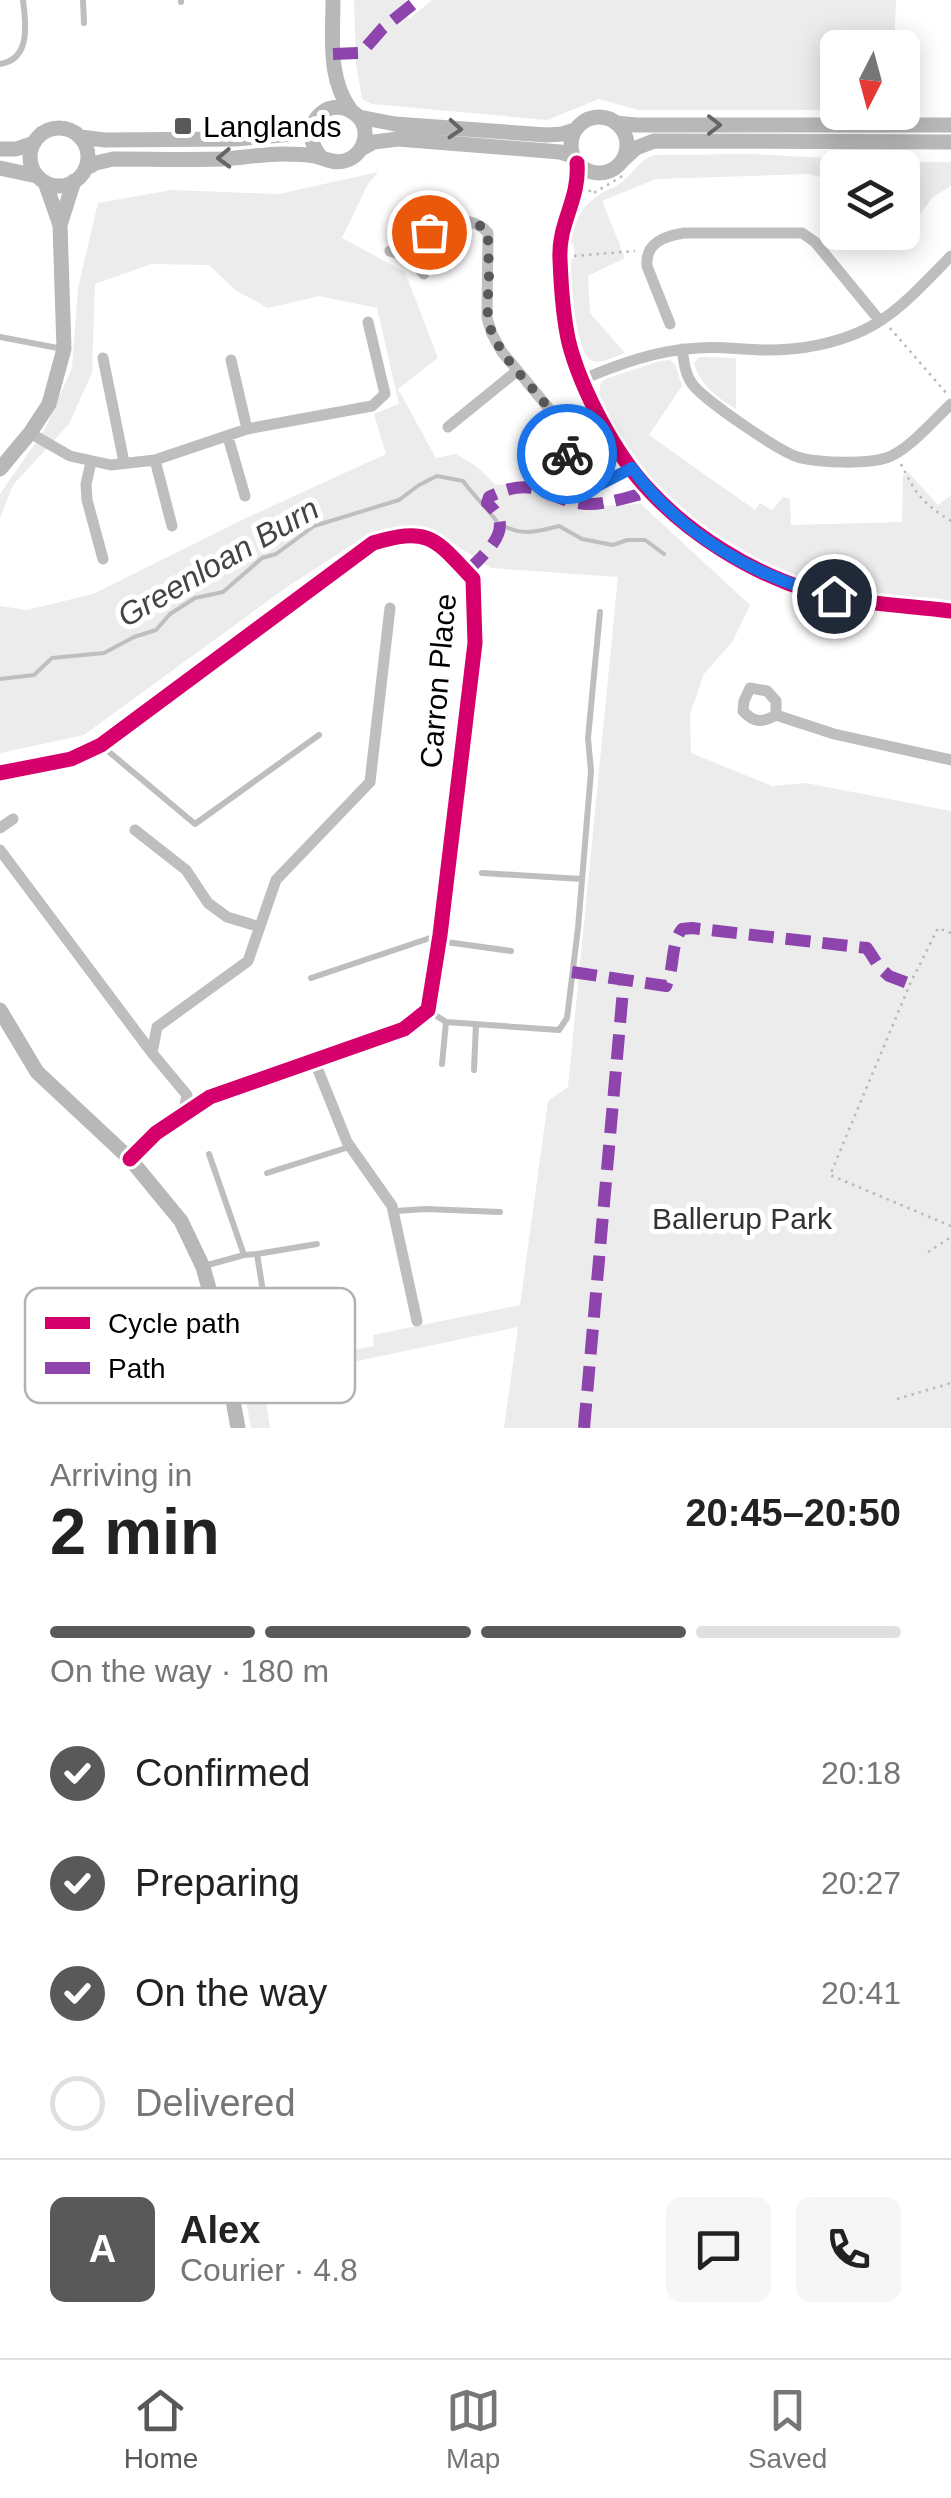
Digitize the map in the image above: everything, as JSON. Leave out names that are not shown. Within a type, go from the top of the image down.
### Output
[{"type":"street","points":[[334,0],[334,73],[344,100],[365,133],[361,150]]},
{"type":"street","points":[[321,157],[310,133],[334,73]]},
{"type":"street","points":[[0,469],[49,404],[64,349],[60,225],[30,160],[38,137],[52,129],[67,129],[80,137],[122,140],[236,139],[292,134],[324,112],[338,108],[395,124],[547,135],[575,130],[590,118],[599,117],[636,125],[951,125]]},
{"type":"street","points":[[616,123],[626,136],[624,168]]},
{"type":"street","points":[[575,130],[570,147],[583,186]]},
{"type":"street","points":[[60,225],[87,152],[80,137]]},
{"type":"street","points":[[0,168],[60,186],[96,163],[113,159],[222,159],[282,154],[347,161],[374,142],[398,140],[560,152],[590,172],[606,173]]},
{"type":"street","points":[[624,168],[636,148],[654,141],[951,142]]},
{"type":"street","points":[[0,149],[34,143]]},
{"type":"street","points":[[624,168],[617,167],[583,186],[562,227],[560,258],[568,340],[582,380],[632,468],[648,489],[686,523],[726,553],[767,574],[809,590],[860,601],[951,611]]},
{"type":"street","points":[[409,257],[429,232],[447,224],[468,220],[484,228],[488,233],[487,318],[497,343],[556,418],[566,438],[568,471],[579,486],[597,486],[632,468]]},
{"type":"street","points":[[670,324],[646,266],[647,252],[662,239],[684,233],[802,233],[815,242],[881,320]]},
{"type":"street","points":[[390,251],[409,257],[424,274]]},
{"type":"street","points":[[582,380],[626,362],[682,349],[792,349],[842,339],[881,320],[951,256]]},
{"type":"street","points":[[30,433],[70,456],[111,464],[155,460],[247,430],[372,406],[385,394],[368,322]]},
{"type":"street","points":[[682,349],[694,387],[796,457],[874,460],[896,453],[951,401]]},
{"type":"street","points":[[103,358],[124,462]]},
{"type":"street","points":[[231,360],[247,430]]},
{"type":"street","points":[[448,427],[517,371]]},
{"type":"street","points":[[228,437],[246,496]]},
{"type":"street","points":[[155,460],[172,526]]},
{"type":"street","points":[[91,462],[87,500],[102,559]]},
{"type":"street","name":"Carron Place","points":[[0,773],[71,758],[101,745],[373,543],[401,535],[434,539],[474,578],[475,643],[428,1010]]},
{"type":"street","name":"Carron Place","points":[[152,1053],[157,1027],[248,961],[276,880],[370,782],[390,608]]},
{"type":"street","points":[[776,715],[834,734],[951,760]]},
{"type":"street","points":[[0,828],[13,819]]},
{"type":"street","points":[[135,830],[186,870],[208,903],[226,916],[260,927]]},
{"type":"street","points":[[0,850],[187,1095],[183,1115]]},
{"type":"street","points":[[0,1010],[37,1072],[130,1159],[181,1221],[209,1288]]},
{"type":"street","points":[[130,1159],[156,1133],[210,1097],[404,1029],[428,1010]]},
{"type":"street","points":[[314,1060],[350,1147],[394,1211],[417,1321]]},
{"type":"street","points":[[234,1403],[238,1428]]},
{"type":"lane","points":[[0,64],[7,64],[21,52],[26,28],[24,0]]},
{"type":"lane","points":[[82,0],[84,23]]},
{"type":"lane","points":[[0,337],[64,349]]},
{"type":"lane","points":[[428,1010],[446,1022],[559,1030],[567,1018],[591,771],[588,738],[600,612]]},
{"type":"lane","points":[[101,745],[195,824],[318,735]]},
{"type":"lane","points":[[482,874],[582,879]]},
{"type":"lane","points":[[311,978],[440,938],[511,951]]},
{"type":"lane","points":[[442,1064],[446,1022]]},
{"type":"lane","points":[[474,1070],[476,1024]]},
{"type":"lane","points":[[267,1173],[350,1147]]},
{"type":"lane","points":[[209,1154],[244,1256]]},
{"type":"lane","points":[[394,1211],[426,1208],[500,1212]]},
{"type":"lane","points":[[203,1267],[317,1244]]},
{"type":"lane","points":[[257,1254],[262,1288]]},
{"type":"path","points":[[583,186],[592,194],[624,168]]},
{"type":"path","points":[[560,258],[647,252]]},
{"type":"path","points":[[881,320],[951,401]]},
{"type":"path","points":[[896,453],[914,492],[925,505],[951,521]]},
{"type":"path","points":[[951,933],[938,928],[910,984],[830,1175],[951,1226]]},
{"type":"path","points":[[928,1252],[951,1237]]},
{"type":"path","points":[[897,1399],[951,1383]]},
{"type":"green space","points":[[354,0],[406,0],[409,19],[432,0],[896,0],[895,30],[820,30],[820,110],[638,110],[599,99],[547,120],[372,104],[362,99],[356,64]]},
{"type":"green space","points":[[654,155],[820,158],[820,177],[809,174],[656,179],[602,201],[625,258],[588,276],[590,313],[625,353],[593,361],[587,356],[578,332],[571,235],[583,209]]},
{"type":"green space","points":[[920,162],[951,162],[951,186],[933,197],[920,214]]},
{"type":"green space","name":"Ballerup Park","points":[[378,172],[368,184],[342,238],[405,272],[438,358],[398,389],[436,458],[456,454],[496,485],[530,482],[594,506],[641,504],[750,605],[733,641],[704,674],[690,714],[691,753],[772,786],[806,783],[951,811],[951,1428],[504,1428],[518,1327],[355,1362],[355,1349],[374,1346],[373,1335],[520,1305],[548,1101],[568,1087],[618,577],[491,568],[454,544],[413,528],[372,532],[287,587],[84,735],[0,753],[0,606],[27,610],[93,594],[386,454],[374,414],[399,404],[377,308],[319,296],[268,308],[235,290],[209,265],[151,264],[95,284],[92,373],[69,424],[13,485],[0,518],[0,494],[45,429],[72,368],[78,288],[98,203],[172,190],[279,194]]},
{"type":"green space","points":[[699,357],[736,358],[736,409],[700,378],[694,363]]},
{"type":"green space","points":[[670,360],[682,386],[649,435],[755,510],[760,503],[772,510],[783,497],[790,499],[791,525],[902,522],[903,476],[908,472],[938,505],[951,495],[951,603],[851,590],[791,574],[735,548],[685,512],[630,451],[599,395],[601,382],[608,378]]},
{"type":"green space","name":"Ballerup Park","points":[[246,1403],[266,1403],[270,1428],[251,1428]]},
{"type":"waterway","name":"Greenloan Burn","points":[[0,679],[34,675],[52,658],[104,653],[156,630],[170,614],[195,598],[223,592],[262,558],[276,554],[314,526],[399,500],[437,476],[463,481],[498,523]]},
{"type":"waterway","name":"Greenloan Burn","points":[[506,527],[526,532],[559,526],[582,539],[613,545],[645,540],[664,554]]},
{"type":"marked path","points":[[333,54],[361,53],[383,28],[418,0]]},
{"type":"marked path","points":[[467,572],[490,548],[499,531],[500,522],[487,503],[489,497],[520,487],[595,504],[651,492]]},
{"type":"marked path","points":[[572,972],[666,986],[678,935],[682,929],[692,928],[867,948],[889,976],[910,984]]},
{"type":"marked path","points":[[584,1428],[624,979]]},
{"type":"cycle path","points":[[577,163],[575,188],[560,246],[567,333],[591,400],[636,475],[664,506],[701,536],[764,573],[843,598],[951,611]]},
{"type":"cycle path","points":[[0,773],[71,759],[101,745],[373,543],[420,536],[440,546],[473,579],[475,643],[428,1010],[404,1029],[210,1097],[156,1133],[130,1159]]},
{"type":"way so far","points":[[429,232],[468,220],[488,233],[487,318],[492,334],[556,418],[566,438],[567,454]]},
{"type":"place","name":"Langlands","points":[[183,126]]},
{"type":"route","points":[[567,454],[568,471],[579,486],[597,486],[632,468],[648,489],[726,553],[767,574],[834,596]]}]
